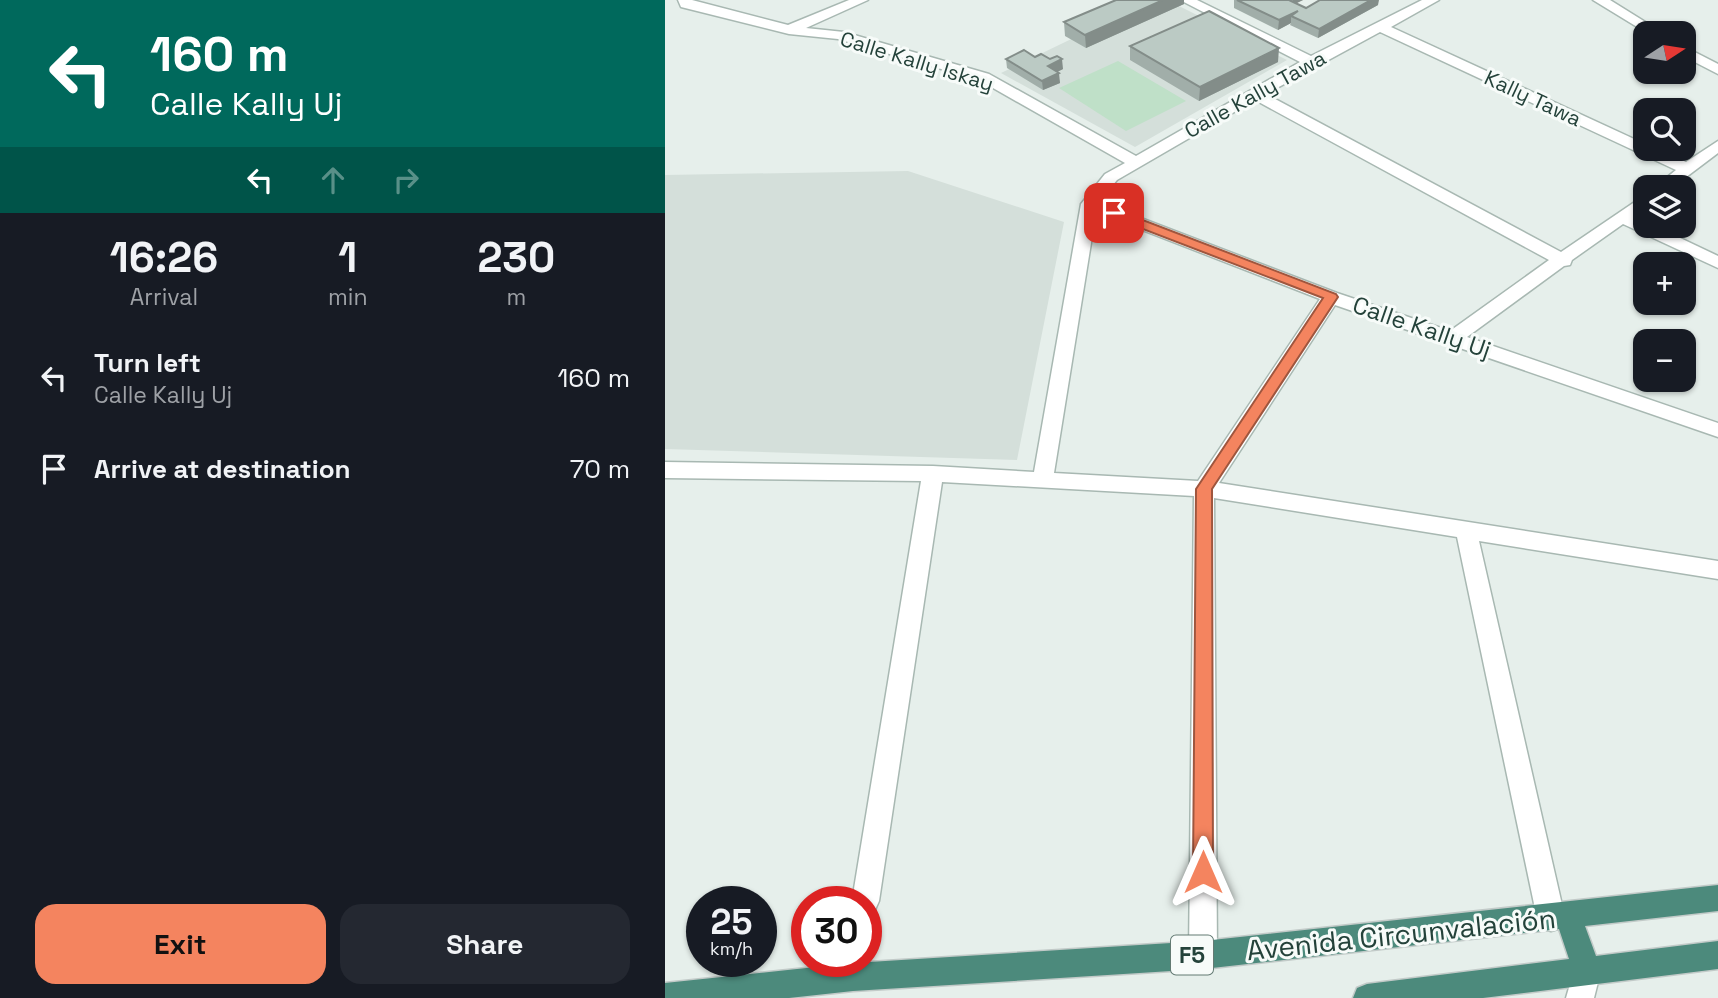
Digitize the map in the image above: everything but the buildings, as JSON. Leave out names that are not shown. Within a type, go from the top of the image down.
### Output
[{"type":"highway","name":"Avenida Circunvalación","points":[[882,968],[1203,955],[1559,918],[1718,898]]},
{"type":"highway","points":[[1559,918],[1587,970]]},
{"type":"highway","points":[[1367,998],[1718,955]]},
{"type":"highway","name":"Avenida Circunvalación","points":[[665,997],[801,977]]},
{"type":"street","name":"Calle Kally Iskay","points":[[685,0],[685,4],[789,30],[839,35],[984,77],[1135,162]]},
{"type":"street","points":[[789,30],[861,0]]},
{"type":"street","points":[[1187,0],[1311,62]]},
{"type":"street","name":"Calle Kally Tawa","points":[[1089,204],[1111,177],[1135,162],[1311,62],[1432,0]]},
{"type":"street","points":[[1600,0],[1636,21]]},
{"type":"street","name":"Kally Tawa","points":[[1380,27],[1687,169]]},
{"type":"street","points":[[1696,57],[1718,70]]},
{"type":"street","points":[[1254,94],[1564,261]]},
{"type":"street","points":[[1679,175],[1718,146]]},
{"type":"street","points":[[1043,479],[1089,204]]},
{"type":"street","name":"Calle Kally Uj","points":[[1089,204],[1331,297],[1454,337],[1718,430]]},
{"type":"street","points":[[1454,337],[1633,209]]},
{"type":"street","points":[[1623,217],[1718,264]]},
{"type":"street","points":[[1203,955],[1204,489],[1331,297]]},
{"type":"street","points":[[867,886],[933,474]]},
{"type":"street","points":[[667,476],[933,474],[1204,489],[1718,570]]},
{"type":"street","points":[[1466,530],[1559,918]]},
{"type":"street","points":[[1580,998],[1587,970]]},
{"type":"shaded area","points":[[1152,0],[1167,0],[1287,60],[1135,147],[1001,73]]},
{"type":"shaded area","points":[[908,171],[1064,222],[1017,460],[665,449],[665,175]]},
{"type":"green space","points":[[1118,61],[1186,101],[1126,131],[1059,88]]},
{"type":"route","points":[[1114,213],[1331,297],[1204,489],[1203,872]]}]
